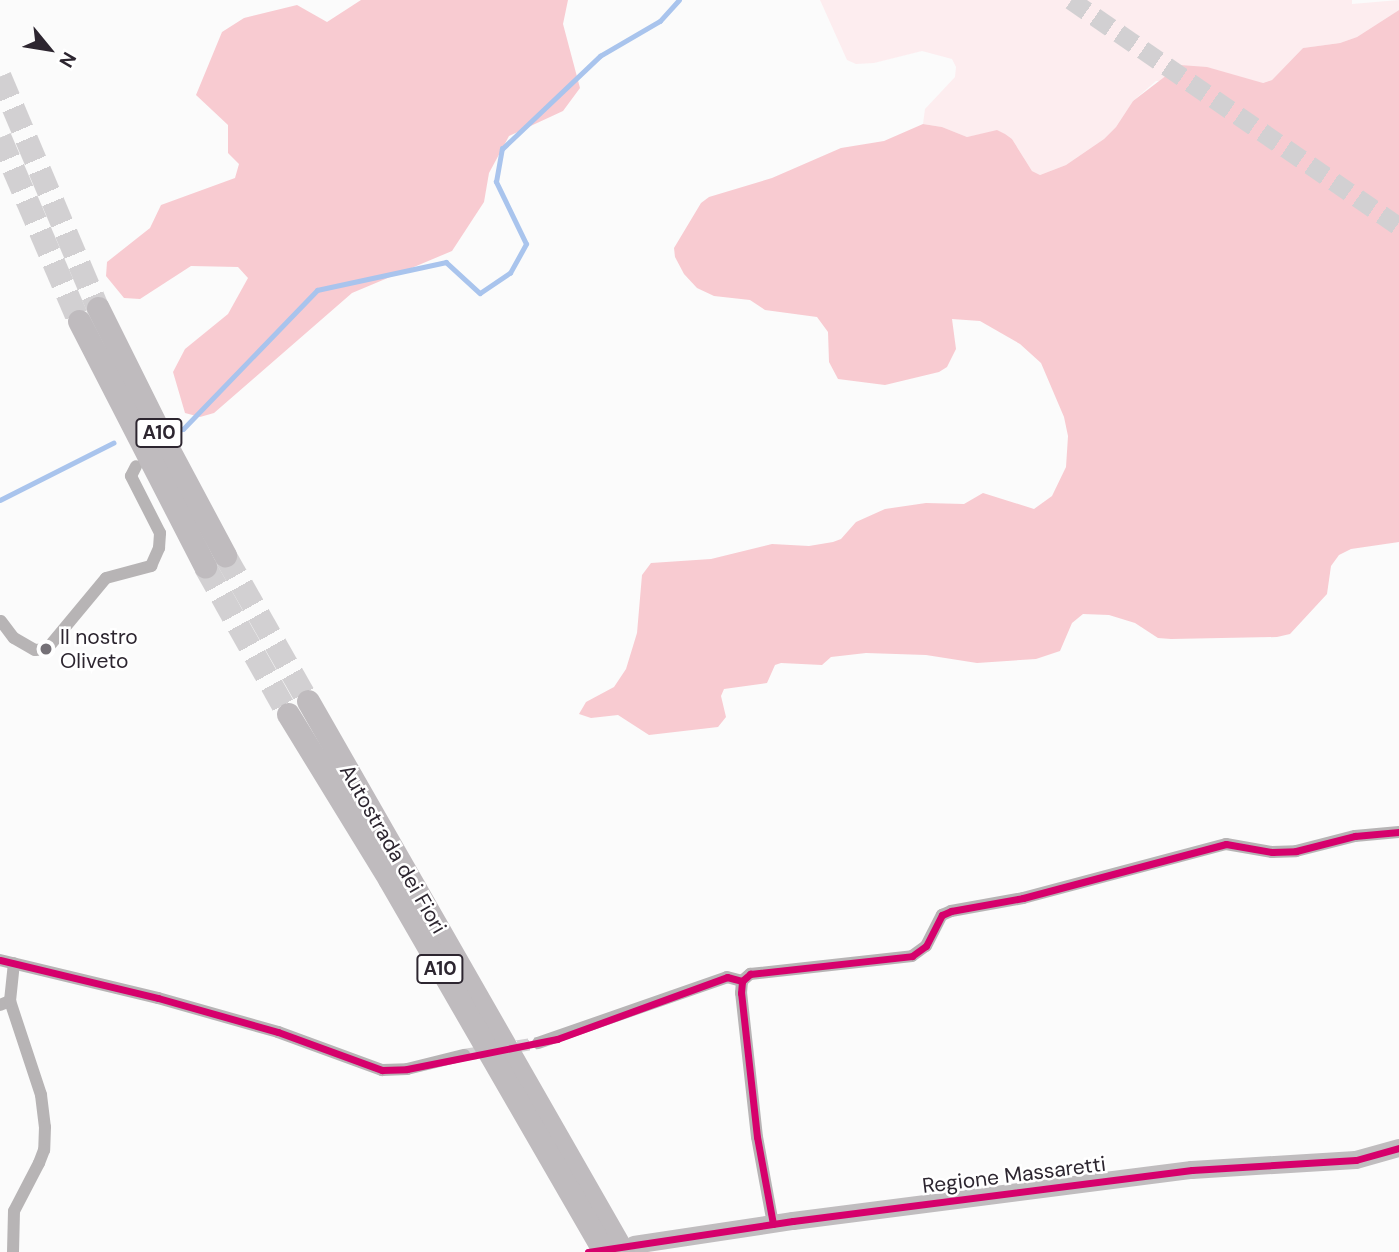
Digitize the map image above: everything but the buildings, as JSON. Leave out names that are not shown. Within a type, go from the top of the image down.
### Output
[{"type":"highway","name":"A10","points":[[98,308],[225,555]]},
{"type":"highway","name":"A10","points":[[79,321],[205,566]]},
{"type":"highway","name":"Autostrada dei Fiori","points":[[308,701],[629,1249]]},
{"type":"highway","name":"Autostrada dei Fiori","points":[[288,714],[389,879],[604,1252]]},
{"type":"street","points":[[0,621],[14,638],[35,650],[47,649],[106,578],[151,566],[159,548],[160,533],[131,476],[136,466]]},
{"type":"street","points":[[774,1224],[757,1137],[741,993],[742,981],[750,974],[912,956],[926,946],[942,915],[951,911],[1023,898],[1226,844],[1272,852],[1296,851],[1355,836],[1399,832]]},
{"type":"street","points":[[0,960],[278,1032],[382,1070],[407,1069],[464,1055]]},
{"type":"street","points":[[12,1252],[14,1211],[44,1150],[45,1127],[41,1095],[5,1003],[14,963]]},
{"type":"street","points":[[538,1043],[727,977],[742,981]]},
{"type":"street","name":"Regione Massaretti","points":[[629,1249],[774,1224],[1192,1170],[1356,1160],[1399,1148]]},
{"type":"shaded area","points":[[361,0],[568,0],[563,24],[580,88],[563,111],[509,136],[489,173],[484,202],[452,251],[352,293],[214,413],[200,417],[185,413],[173,372],[185,349],[228,314],[248,278],[238,267],[191,266],[140,299],[124,298],[106,276],[107,262],[150,228],[161,205],[235,178],[239,164],[228,153],[228,125],[196,95],[222,32],[244,18],[297,5],[327,22]]},
{"type":"shaded area","points":[[820,0],[1352,0],[1352,4],[1399,0],[1399,10],[1357,37],[1340,43],[1303,48],[1272,80],[1263,83],[1156,81],[1133,101],[1116,127],[1104,139],[1066,165],[1040,175],[1032,171],[1012,139],[996,131],[967,137],[942,127],[923,124],[925,109],[955,77],[956,67],[952,59],[922,51],[874,63],[856,64],[847,60]]},
{"type":"shaded area","points":[[1399,10],[1399,542],[1351,549],[1339,555],[1331,566],[1327,594],[1290,634],[1277,637],[1158,638],[1135,623],[1109,615],[1083,614],[1072,623],[1060,651],[1036,659],[977,663],[926,655],[866,653],[831,657],[822,665],[781,663],[775,665],[767,683],[724,689],[721,696],[726,717],[718,727],[649,735],[618,715],[591,718],[579,714],[586,702],[614,687],[626,669],[637,633],[642,575],[651,563],[711,559],[772,544],[809,546],[833,542],[841,539],[856,522],[885,509],[926,503],[964,504],[983,493],[1034,509],[1052,496],[1066,467],[1068,436],[1064,417],[1041,363],[1020,344],[980,321],[952,319],[956,349],[947,367],[939,372],[885,385],[838,379],[829,362],[828,332],[817,317],[765,310],[750,300],[714,296],[697,288],[684,274],[675,257],[674,248],[701,203],[709,197],[772,178],[841,148],[884,141],[923,124],[942,127],[967,137],[997,130],[1012,139],[1032,171],[1040,175],[1066,165],[1104,139],[1116,127],[1133,101],[1180,65],[1207,67],[1263,83],[1272,80],[1303,48],[1340,43],[1357,37]]},
{"type":"waterway","points":[[174,431],[183,429],[317,290],[446,262],[480,293],[510,273],[526,244],[496,182],[502,149],[600,56],[660,21],[679,0]]},
{"type":"waterway","points":[[0,500],[113,443]]},
{"type":"tunnel","points":[[1071,0],[1399,226]]},
{"type":"tunnel","points":[[0,76],[98,308]]},
{"type":"tunnel","points":[[0,137],[79,321]]},
{"type":"tunnel","points":[[225,555],[308,701]]},
{"type":"tunnel","points":[[205,566],[288,714]]},
{"type":"tunnel","points":[[464,1055],[538,1043]]},
{"type":"cycle path","points":[[773,1224],[757,1137],[741,993],[742,981],[750,974],[912,956],[926,946],[942,915],[951,911],[1023,898],[1226,844],[1272,852],[1296,851],[1355,836],[1399,832]]},
{"type":"cycle path","points":[[0,960],[158,998],[278,1032],[382,1070],[407,1069],[557,1039],[727,977],[742,981]]},
{"type":"cycle path","points":[[588,1252],[793,1221],[1192,1170],[1356,1160],[1399,1148]]},
{"type":"place","name":"Il nostro Oliveto","points":[[46,649]]}]
